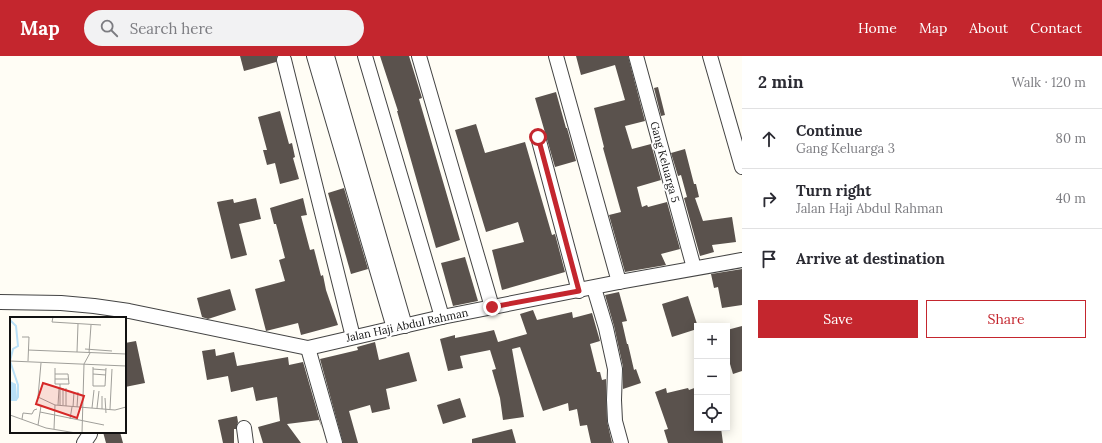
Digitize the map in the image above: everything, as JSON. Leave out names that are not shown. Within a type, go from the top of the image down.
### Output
[{"type":"street","points":[[314,56],[400,327]]},
{"type":"street","points":[[327,56],[400,327]]},
{"type":"street","points":[[365,56],[442,317]]},
{"type":"street","points":[[419,56],[492,307]]},
{"type":"street","points":[[556,56],[619,282]]},
{"type":"street","name":"Gang Keluarga 5","points":[[636,56],[694,268]]},
{"type":"street","points":[[710,56],[742,167]]},
{"type":"street","points":[[284,60],[353,337]]},
{"type":"street","points":[[538,137],[579,291]]},
{"type":"street","name":"Jalan Haji Abdul Rahman","points":[[308,348],[442,317],[619,282],[742,260]]},
{"type":"street","points":[[594,288],[606,328],[615,369],[615,421],[621,443]]},
{"type":"street","points":[[0,302],[61,303],[129,311],[308,348],[335,443]]},
{"type":"street","points":[[244,428],[246,443]]},
{"type":"building","points":[[240,56],[277,56],[276,62],[244,71]]},
{"type":"building","points":[[380,56],[409,56],[422,98],[419,99],[460,240],[436,248],[398,111]]},
{"type":"building","points":[[576,56],[628,56],[645,121],[625,126],[632,149],[651,144],[661,180],[637,187],[642,207],[667,202],[680,249],[661,254],[666,265],[625,272],[609,215],[621,212],[603,148],[594,108],[625,100],[615,65],[581,75]]},
{"type":"building","points":[[658,87],[665,115],[661,116],[654,88]]},
{"type":"building","points":[[556,92],[576,161],[555,167],[535,98]]},
{"type":"building","points":[[280,111],[289,144],[292,143],[295,157],[293,158],[299,179],[280,184],[275,163],[267,165],[263,150],[267,150],[258,117]]},
{"type":"building","points":[[476,124],[485,153],[525,142],[552,235],[555,234],[565,272],[502,290],[492,250],[524,242],[518,222],[486,232],[455,130]]},
{"type":"building","points":[[685,149],[699,197],[695,198],[703,221],[732,217],[736,242],[712,245],[714,252],[700,256],[684,198],[687,197],[681,175],[678,176],[671,153]]},
{"type":"building","points":[[344,188],[368,269],[351,274],[328,193]]},
{"type":"building","points":[[256,198],[261,219],[239,224],[247,255],[231,259],[217,202],[233,199],[234,203]]},
{"type":"building","points":[[303,198],[307,215],[301,216],[310,250],[314,249],[321,276],[323,275],[326,290],[338,325],[301,335],[298,323],[266,331],[255,289],[285,281],[279,260],[285,258],[270,208]]},
{"type":"building","points":[[465,257],[478,301],[453,306],[441,263]]},
{"type":"building","points":[[742,269],[742,305],[722,308],[718,287],[714,288],[711,274]]},
{"type":"building","points":[[230,289],[236,310],[208,319],[202,317],[197,298]]},
{"type":"building","points":[[619,292],[627,321],[622,322],[627,344],[634,370],[636,369],[641,383],[623,389],[623,367],[614,326],[605,295]]},
{"type":"building","points":[[688,296],[697,323],[694,323],[694,330],[672,337],[662,304]]},
{"type":"building","points":[[533,310],[537,320],[572,312],[573,318],[592,313],[600,341],[590,344],[597,372],[600,372],[602,380],[606,379],[607,421],[612,443],[591,443],[587,425],[580,426],[577,409],[569,411],[568,403],[543,411],[520,347],[512,349],[524,417],[503,420],[500,398],[492,370],[496,369],[490,350],[460,356],[463,368],[448,371],[440,339],[455,335],[455,338],[494,330],[498,342],[527,334],[520,314]]},
{"type":"building","points":[[742,326],[742,371],[733,374],[730,364],[730,329]]},
{"type":"building","points":[[136,341],[145,383],[126,387],[126,343]]},
{"type":"building","points":[[375,342],[379,360],[409,352],[417,381],[386,389],[390,409],[372,413],[370,405],[349,411],[358,443],[343,443],[320,359],[358,350],[357,347]]},
{"type":"building","points":[[215,349],[216,356],[234,352],[237,366],[288,357],[289,365],[303,362],[322,428],[319,420],[287,424],[301,443],[263,443],[258,427],[280,421],[277,397],[256,401],[253,387],[231,392],[228,376],[207,380],[202,351]]},
{"type":"building","points":[[666,388],[667,393],[688,388],[689,390],[694,388],[694,431],[721,431],[723,443],[668,443],[664,430],[668,429],[655,392]]},
{"type":"building","points":[[460,398],[466,417],[443,424],[437,405]]},
{"type":"building","points":[[237,416],[238,422],[236,429],[234,429],[234,443],[223,443],[218,420]]},
{"type":"building","points":[[512,429],[516,443],[472,443],[472,439]]},
{"type":"building","points":[[103,433],[120,433],[123,443],[106,443]]},
{"type":"route","points":[[492,307],[579,291],[538,137]]}]
